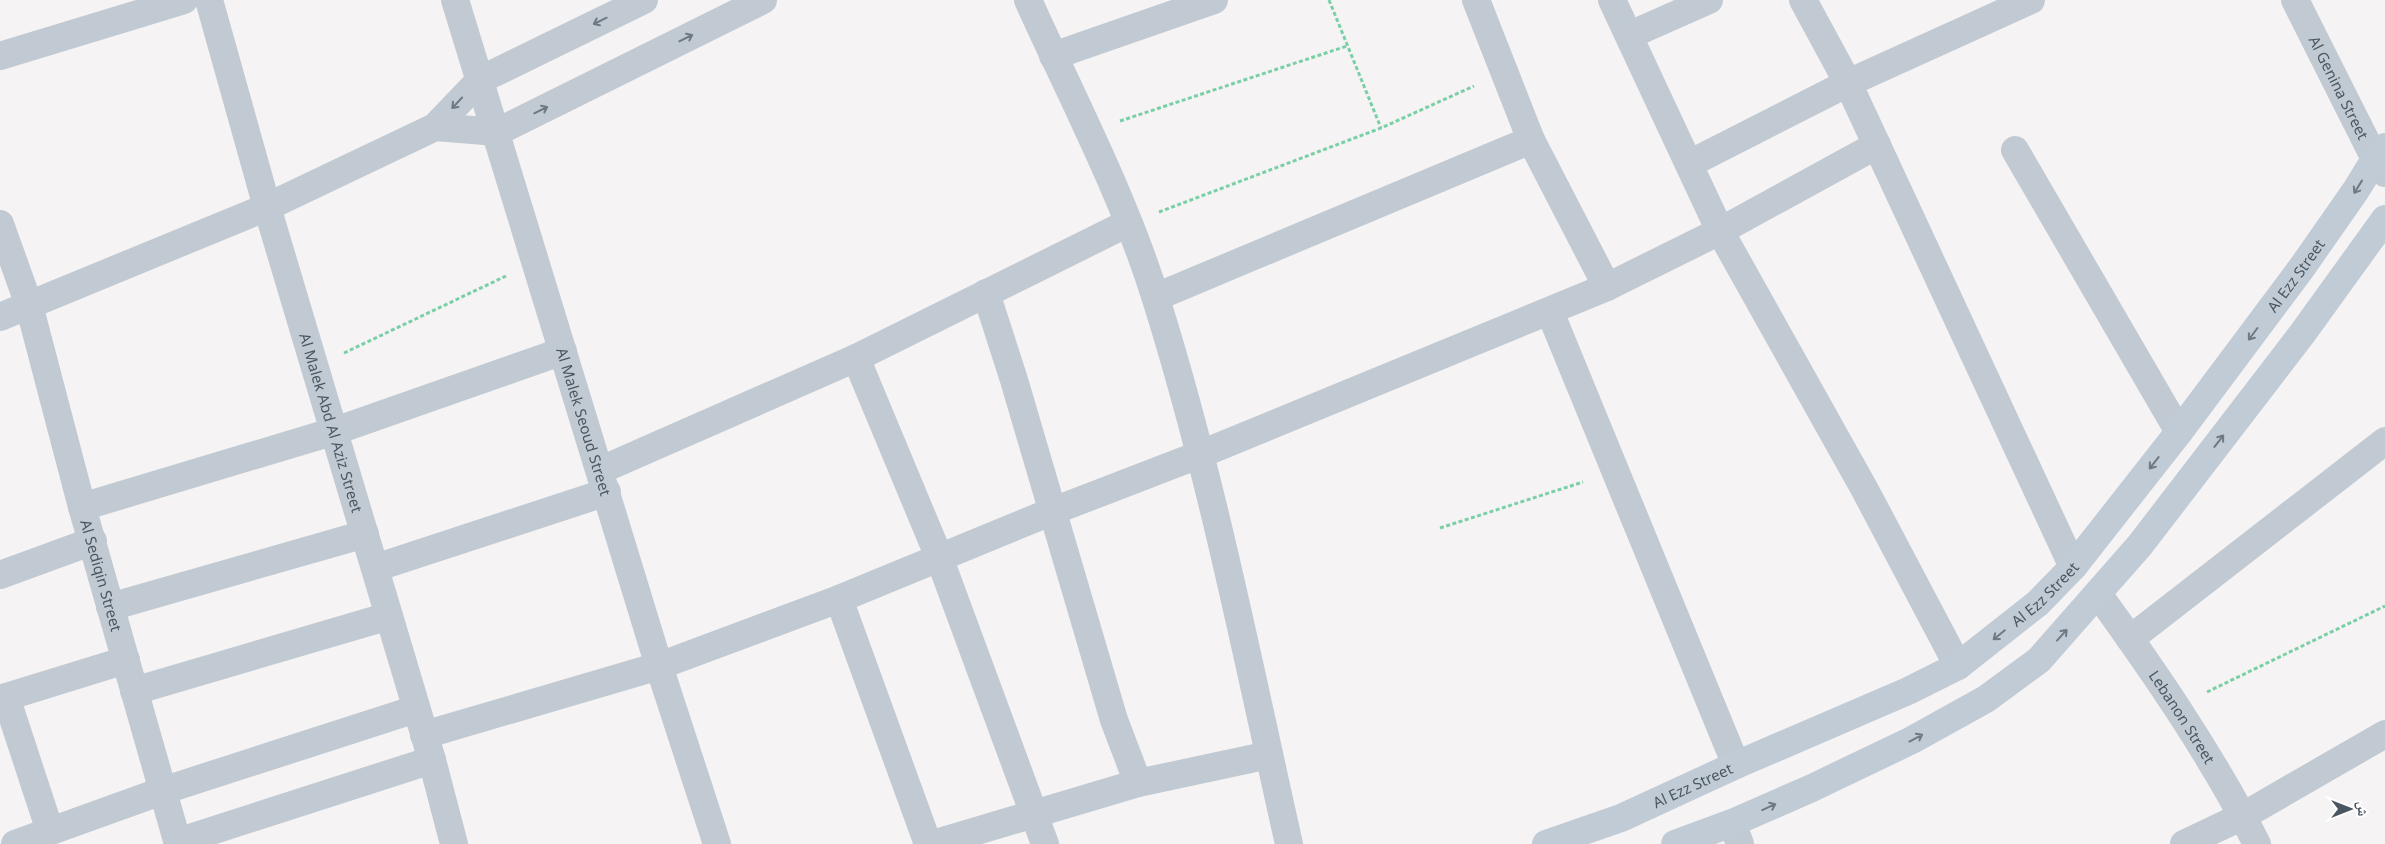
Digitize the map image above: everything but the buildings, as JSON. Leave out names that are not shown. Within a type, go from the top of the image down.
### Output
[{"type":"main road","name":"Al Ezz Street","points":[[1546,844],[1621,818],[1736,765],[1908,691],[1958,666],[2038,603],[2073,567],[2179,432],[2303,266],[2356,190],[2382,160]]},
{"type":"main road","points":[[1675,844],[1736,834],[1986,699],[2039,660],[2140,545],[2296,342],[2385,219]]},
{"type":"street","points":[[0,56],[184,0]]},
{"type":"street","name":"Al Malek Abd Al Aziz Street","points":[[209,0],[268,207],[428,747],[454,844]]},
{"type":"street","name":"Al Malek Seoud Street","points":[[455,0],[604,481],[659,666],[717,844]]},
{"type":"street","points":[[0,317],[268,207],[435,127],[480,80],[644,0]]},
{"type":"street","points":[[435,127],[497,132],[763,0]]},
{"type":"street","points":[[1028,0],[1128,223],[1156,297],[1200,454],[1289,844]]},
{"type":"street","points":[[1053,56],[1214,0]]},
{"type":"street","points":[[1476,0],[1503,73],[1531,140],[1607,287]]},
{"type":"street","points":[[1612,0],[1720,231],[1865,490],[1958,666]]},
{"type":"street","points":[[1630,35],[1709,0]]},
{"type":"street","points":[[1803,0],[1848,83],[2073,567]]},
{"type":"street","name":"Al Genina Street","points":[[2295,0],[2382,160]]},
{"type":"street","points":[[1689,164],[1848,83],[2014,3]]},
{"type":"street","points":[[1156,297],[1531,140]]},
{"type":"street","points":[[177,843],[428,747],[659,666],[839,599],[939,557],[1200,454],[1550,312],[1607,287],[1720,231],[1877,145]]},
{"type":"street","points":[[2015,150],[2179,432]]},
{"type":"street","points":[[375,568],[604,481],[1128,223]]},
{"type":"street","name":"Al Sediqin Street","points":[[0,224],[29,305],[82,507],[94,541],[110,606],[177,843]]},
{"type":"street","points":[[986,293],[1053,511],[1114,720],[1138,784]]},
{"type":"street","points":[[1550,312],[1617,471],[1736,765]]},
{"type":"street","points":[[82,507],[335,431],[563,351]]},
{"type":"street","points":[[856,358],[939,557],[1033,816],[1045,844]]},
{"type":"street","points":[[2130,639],[2385,441]]},
{"type":"street","points":[[110,606],[365,534]]},
{"type":"street","points":[[0,575],[94,541]]},
{"type":"street","name":"Lebanon Street","points":[[2098,594],[2177,707],[2257,844]]},
{"type":"street","points":[[839,599],[928,844]]},
{"type":"street","points":[[134,691],[389,616]]},
{"type":"street","points":[[58,834],[3,698],[126,660]]},
{"type":"street","points":[[15,844],[58,834],[162,791],[416,709]]},
{"type":"street","points":[[2184,844],[2242,816],[2385,734]]},
{"type":"street","points":[[933,844],[1138,784],[1269,755]]},
{"type":"path","points":[[1328,0],[1381,128]]},
{"type":"path","points":[[1088,131],[1347,46]]},
{"type":"path","points":[[1128,223],[1381,128],[1503,73]]},
{"type":"path","points":[[316,366],[536,262]]},
{"type":"path","points":[[1440,528],[1617,471]]},
{"type":"path","points":[[2177,707],[2385,606]]}]
